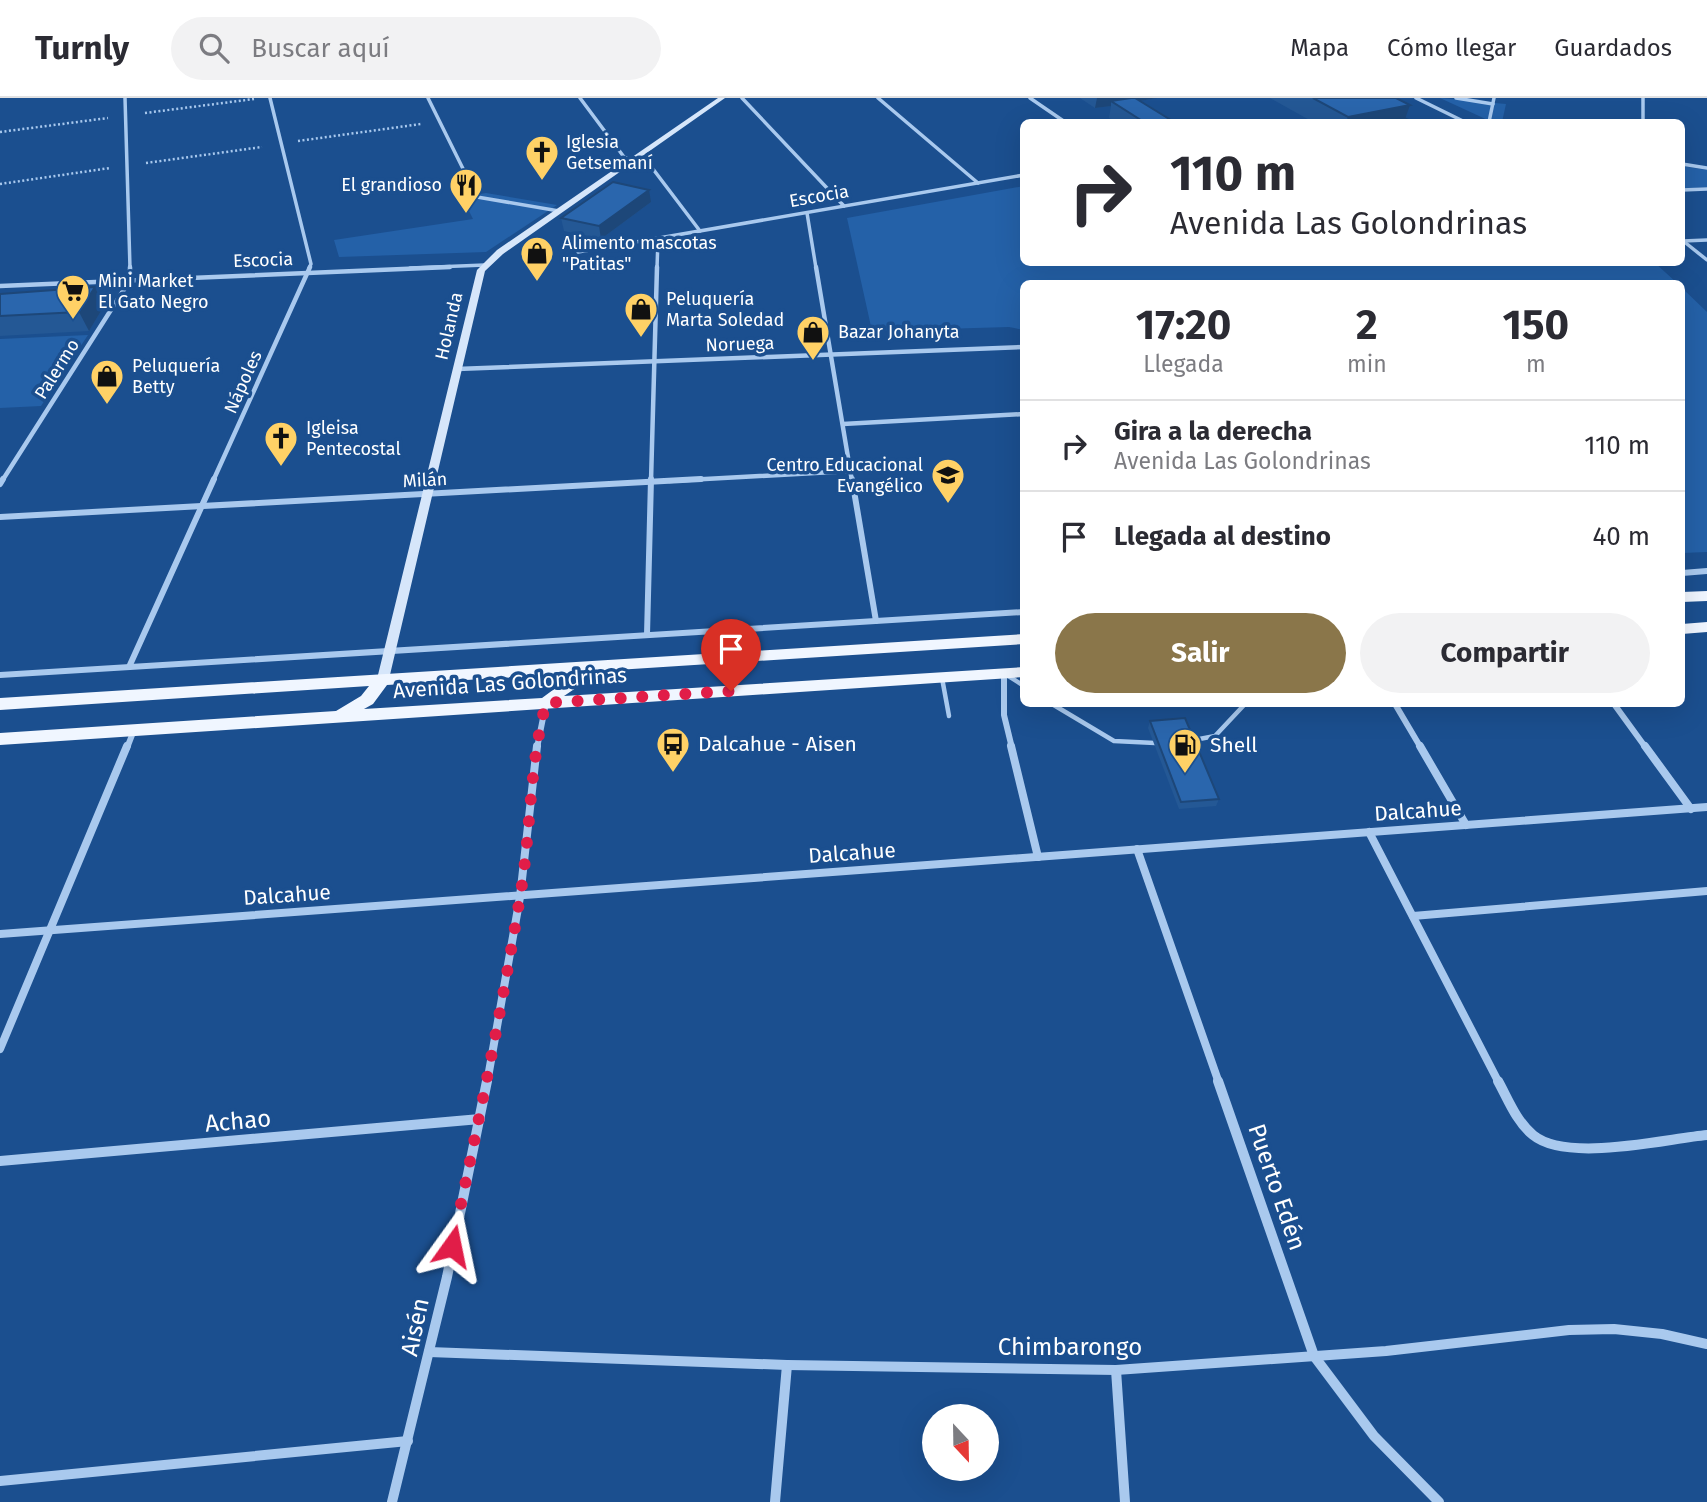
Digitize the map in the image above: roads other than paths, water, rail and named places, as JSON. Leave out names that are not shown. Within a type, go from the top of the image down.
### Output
[{"type":"main road","points":[[1685,597],[1707,596]]},
{"type":"main road","points":[[1685,629],[1707,627]]},
{"type":"main road","name":"Avenida Las Golondrinas","points":[[0,704],[1020,639]]},
{"type":"main road","points":[[546,703],[577,678],[600,666]]},
{"type":"main road","name":"Avenida Las Golondrinas","points":[[0,739],[1020,672]]},
{"type":"main road","points":[[337,717],[367,700],[383,680]]},
{"type":"street","points":[[125,98],[130,280]]},
{"type":"street","points":[[270,98],[311,264],[308,272]]},
{"type":"street","points":[[428,98],[477,197],[559,211]]},
{"type":"street","points":[[580,98],[621,153],[632,161],[653,169],[700,231]]},
{"type":"street","points":[[485,265],[722,98]]},
{"type":"street","points":[[741,98],[844,206]]},
{"type":"street","points":[[878,98],[978,183]]},
{"type":"street","points":[[1030,98],[1061,119]]},
{"type":"street","points":[[1416,98],[1459,119]]},
{"type":"street","points":[[1457,98],[1493,104]]},
{"type":"street","points":[[1490,119],[1494,98]]},
{"type":"street","points":[[1643,98],[1643,119]]},
{"type":"street","points":[[1685,164],[1707,168]]},
{"type":"street","name":"Escocia","points":[[578,252],[1020,176]]},
{"type":"street","points":[[1685,190],[1707,189]]},
{"type":"street","points":[[807,213],[876,621]]},
{"type":"street","points":[[647,635],[658,239]]},
{"type":"street","points":[[1685,241],[1707,240]]},
{"type":"street","points":[[1685,243],[1707,261]]},
{"type":"street","name":"Escocia","points":[[0,286],[485,265]]},
{"type":"street","name":"Holanda","points":[[383,680],[479,276],[485,265]]},
{"type":"street","name":"Nápoles","points":[[129,667],[308,272]]},
{"type":"street","name":"Palermo","points":[[0,484],[130,280]]},
{"type":"street","name":"Noruega","points":[[457,369],[1020,347]]},
{"type":"street","points":[[843,424],[1020,414]]},
{"type":"street","name":"Milán","points":[[0,517],[851,471]]},
{"type":"street","points":[[1685,573],[1707,571]]},
{"type":"street","name":"Avenida Las Golondrinas","points":[[0,675],[1020,612]]},
{"type":"street","points":[[1004,673],[1004,715],[1038,857]]},
{"type":"street","name":"Aisén","points":[[392,1502],[429,1352],[480,1119],[521,895],[538,731],[546,703]]},
{"type":"street","points":[[1397,707],[1466,825]]},
{"type":"street","points":[[1616,707],[1691,809]]},
{"type":"street","points":[[0,1049],[134,730]]},
{"type":"street","name":"Dalcahue","points":[[0,934],[1707,807]]},
{"type":"street","points":[[1369,832],[1514,1112],[1530,1133],[1541,1140],[1572,1148],[1707,1135]]},
{"type":"street","name":"Puerto Edén","points":[[1137,849],[1314,1356],[1374,1436],[1439,1502]]},
{"type":"street","points":[[1412,916],[1707,891]]},
{"type":"street","name":"Achao","points":[[0,1161],[480,1119]]},
{"type":"street","name":"Chimbarongo","points":[[429,1352],[787,1365],[1115,1370],[1385,1351],[1569,1330],[1615,1329],[1662,1334],[1707,1344]]},
{"type":"street","points":[[775,1502],[787,1365]]},
{"type":"street","points":[[1115,1370],[1125,1502]]},
{"type":"street","points":[[0,1481],[408,1441]]},
{"type":"lane","points":[[1004,673],[1020,683]]},
{"type":"lane","points":[[942,677],[949,716]]},
{"type":"lane","points":[[1057,707],[1114,741],[1154,743]]},
{"type":"lane","points":[[1189,741],[1215,736],[1242,707]]},
{"type":"place","name":"Iglesia Getsemaní","points":[[542,182]]},
{"type":"place","name":"El grandioso","points":[[466,215]]},
{"type":"place","name":"Alimento mascotas \"Patitas\"","points":[[537,283]]},
{"type":"place","name":"Mini Market El Gato Negro","points":[[73,321]]},
{"type":"place","name":"Peluquería Marta Soledad","points":[[641,339]]},
{"type":"place","name":"Bazar Johanyta","points":[[813,362]]},
{"type":"place","name":"Peluquería Betty","points":[[107,406]]},
{"type":"place","name":"Igleisa Pentecostal","points":[[281,468]]},
{"type":"place","name":"Centro Educacional Evangélico","points":[[948,505]]},
{"type":"place","name":"Dalcahue - Aisen","points":[[673,774]]},
{"type":"place","name":"Shell","points":[[1185,775]]}]
